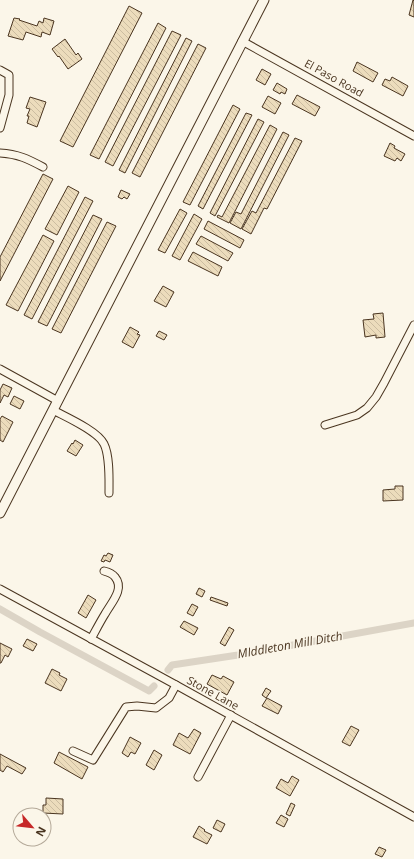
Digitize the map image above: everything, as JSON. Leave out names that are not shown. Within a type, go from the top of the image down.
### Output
[{"type":"main road","points":[[0,513],[264,0]]},
{"type":"street","name":"El Paso Road","points":[[242,41],[414,136]]},
{"type":"street","points":[[0,70],[9,75],[9,94],[0,128]]},
{"type":"street","points":[[0,147],[0,153],[24,157],[43,167]]},
{"type":"street","points":[[325,425],[357,415],[367,408],[376,397],[384,383],[414,325]]},
{"type":"street","points":[[0,369],[58,401]]},
{"type":"street","points":[[53,410],[100,438],[104,444],[108,464],[109,493]]},
{"type":"street","points":[[91,639],[104,614],[117,594],[119,585],[116,577],[104,571]]},
{"type":"street","name":"Stone Lane","points":[[0,589],[414,817]]},
{"type":"street","points":[[73,751],[93,760],[126,708],[137,706],[156,708],[169,698],[176,685]]},
{"type":"street","points":[[198,777],[231,716]]},
{"type":"building","points":[[413,0],[414,1],[414,17],[409,15]]},
{"type":"building","points":[[129,6],[142,13],[73,147],[60,141]]},
{"type":"building","points":[[14,18],[37,26],[39,21],[43,23],[44,18],[54,21],[50,35],[42,32],[41,37],[26,32],[23,40],[8,36]]},
{"type":"building","points":[[158,23],[166,28],[99,159],[90,155]]},
{"type":"building","points":[[172,31],[181,35],[113,166],[105,162]]},
{"type":"building","points":[[186,38],[192,41],[125,173],[119,170]]},
{"type":"building","points":[[65,39],[76,55],[78,53],[82,59],[68,69],[52,49]]},
{"type":"building","points":[[198,44],[206,48],[140,177],[132,173]]},
{"type":"building","points":[[357,62],[378,73],[373,82],[353,71]]},
{"type":"building","points":[[262,69],[271,74],[265,85],[256,80]]},
{"type":"building","points":[[392,77],[408,86],[403,96],[382,85],[385,79],[390,81]]},
{"type":"building","points":[[277,83],[287,89],[285,94],[281,92],[280,94],[273,90]]},
{"type":"building","points":[[297,95],[320,107],[315,116],[292,104]]},
{"type":"building","points":[[268,96],[281,103],[275,114],[262,107]]},
{"type":"building","points":[[30,97],[46,102],[37,127],[27,123],[29,116],[27,116],[30,109],[26,108]]},
{"type":"building","points":[[233,105],[240,109],[190,205],[183,202]]},
{"type":"building","points":[[246,113],[252,115],[203,209],[198,206]]},
{"type":"building","points":[[258,119],[264,122],[215,216],[210,213]]},
{"type":"building","points":[[270,125],[277,129],[229,223],[217,217],[218,215],[222,217]]},
{"type":"building","points":[[283,132],[289,135],[241,229],[230,223],[236,212],[241,214]]},
{"type":"building","points":[[295,138],[302,141],[267,209],[264,208],[251,234],[242,229],[252,211],[256,213]]},
{"type":"building","points":[[390,143],[395,146],[394,148],[405,154],[401,161],[397,158],[395,161],[384,156]]},
{"type":"building","points":[[43,174],[53,179],[0,281],[0,257]]},
{"type":"building","points":[[68,186],[79,192],[57,235],[45,229]]},
{"type":"building","points":[[121,190],[130,194],[127,199],[124,197],[122,199],[118,197]]},
{"type":"building","points":[[85,197],[93,201],[32,319],[24,315]]},
{"type":"building","points":[[180,209],[187,213],[165,253],[158,250]]},
{"type":"building","points":[[194,214],[202,219],[180,260],[172,256]]},
{"type":"building","points":[[93,215],[102,219],[47,326],[38,322]]},
{"type":"building","points":[[208,221],[244,240],[240,248],[204,229]]},
{"type":"building","points":[[107,222],[116,226],[61,333],[52,329]]},
{"type":"building","points":[[43,235],[54,241],[18,311],[6,305]]},
{"type":"building","points":[[201,236],[233,253],[228,261],[196,244]]},
{"type":"building","points":[[193,252],[222,267],[218,276],[188,261]]},
{"type":"building","points":[[163,286],[174,292],[166,307],[154,301]]},
{"type":"building","points":[[383,313],[385,337],[376,338],[376,335],[365,337],[363,320],[374,319],[373,314]]},
{"type":"building","points":[[130,327],[139,332],[137,334],[140,335],[133,348],[122,342]]},
{"type":"building","points":[[159,331],[167,335],[164,340],[156,336]]},
{"type":"building","points":[[3,384],[12,388],[8,397],[4,395],[0,403],[0,390]]},
{"type":"building","points":[[14,396],[24,401],[20,409],[10,404]]},
{"type":"building","points":[[2,416],[13,422],[3,442],[0,440],[0,419]]},
{"type":"building","points":[[75,440],[83,445],[76,456],[67,451]]},
{"type":"building","points":[[395,486],[403,486],[403,500],[383,501],[383,490],[395,489]]},
{"type":"building","points":[[108,553],[113,555],[110,562],[105,560],[104,562],[101,561],[104,555],[106,556]]},
{"type":"building","points":[[199,588],[205,591],[202,597],[196,594]]},
{"type":"building","points":[[88,595],[96,600],[86,618],[78,613]]},
{"type":"building","points":[[211,597],[228,603],[227,606],[210,600]]},
{"type":"building","points":[[192,604],[198,607],[193,616],[187,613]]},
{"type":"building","points":[[184,621],[198,628],[194,635],[180,627]]},
{"type":"building","points":[[229,627],[234,630],[225,646],[220,643]]},
{"type":"building","points":[[27,639],[37,644],[33,651],[23,646]]},
{"type":"building","points":[[0,643],[12,649],[8,657],[5,655],[1,663],[0,663]]},
{"type":"building","points":[[52,669],[67,679],[61,691],[45,683]]},
{"type":"building","points":[[212,675],[221,679],[223,676],[234,682],[227,695],[207,684]]},
{"type":"building","points":[[266,688],[271,691],[266,698],[262,695]]},
{"type":"building","points":[[267,698],[282,706],[278,714],[262,706]]},
{"type":"building","points":[[351,726],[359,730],[350,746],[342,742]]},
{"type":"building","points":[[194,729],[201,733],[190,754],[173,745],[179,733],[188,738]]},
{"type":"building","points":[[130,737],[141,743],[135,754],[131,752],[128,757],[122,753]]},
{"type":"building","points":[[154,750],[162,755],[154,770],[146,765]]},
{"type":"building","points":[[59,752],[88,767],[82,779],[54,763]]},
{"type":"building","points":[[0,754],[26,768],[22,774],[7,766],[3,772],[0,770]]},
{"type":"building","points":[[292,776],[299,780],[290,796],[276,788],[281,779],[288,783]]},
{"type":"building","points":[[46,798],[63,799],[63,814],[52,813],[52,807],[43,807],[43,805],[46,805]]},
{"type":"building","points":[[291,803],[295,805],[290,816],[286,814]]},
{"type":"building","points":[[281,815],[288,819],[284,827],[276,823]]},
{"type":"building","points":[[217,820],[225,824],[221,832],[213,828]]},
{"type":"building","points":[[199,826],[205,830],[204,831],[212,835],[207,844],[193,837]]},
{"type":"building","points":[[379,847],[386,850],[382,857],[375,854]]},
{"type":"waterway","name":"MIddleton Mill Ditch","points":[[0,609],[149,691],[154,686]]},
{"type":"waterway","name":"MIddleton Mill Ditch","points":[[168,670],[172,665],[238,655],[414,623]]}]
